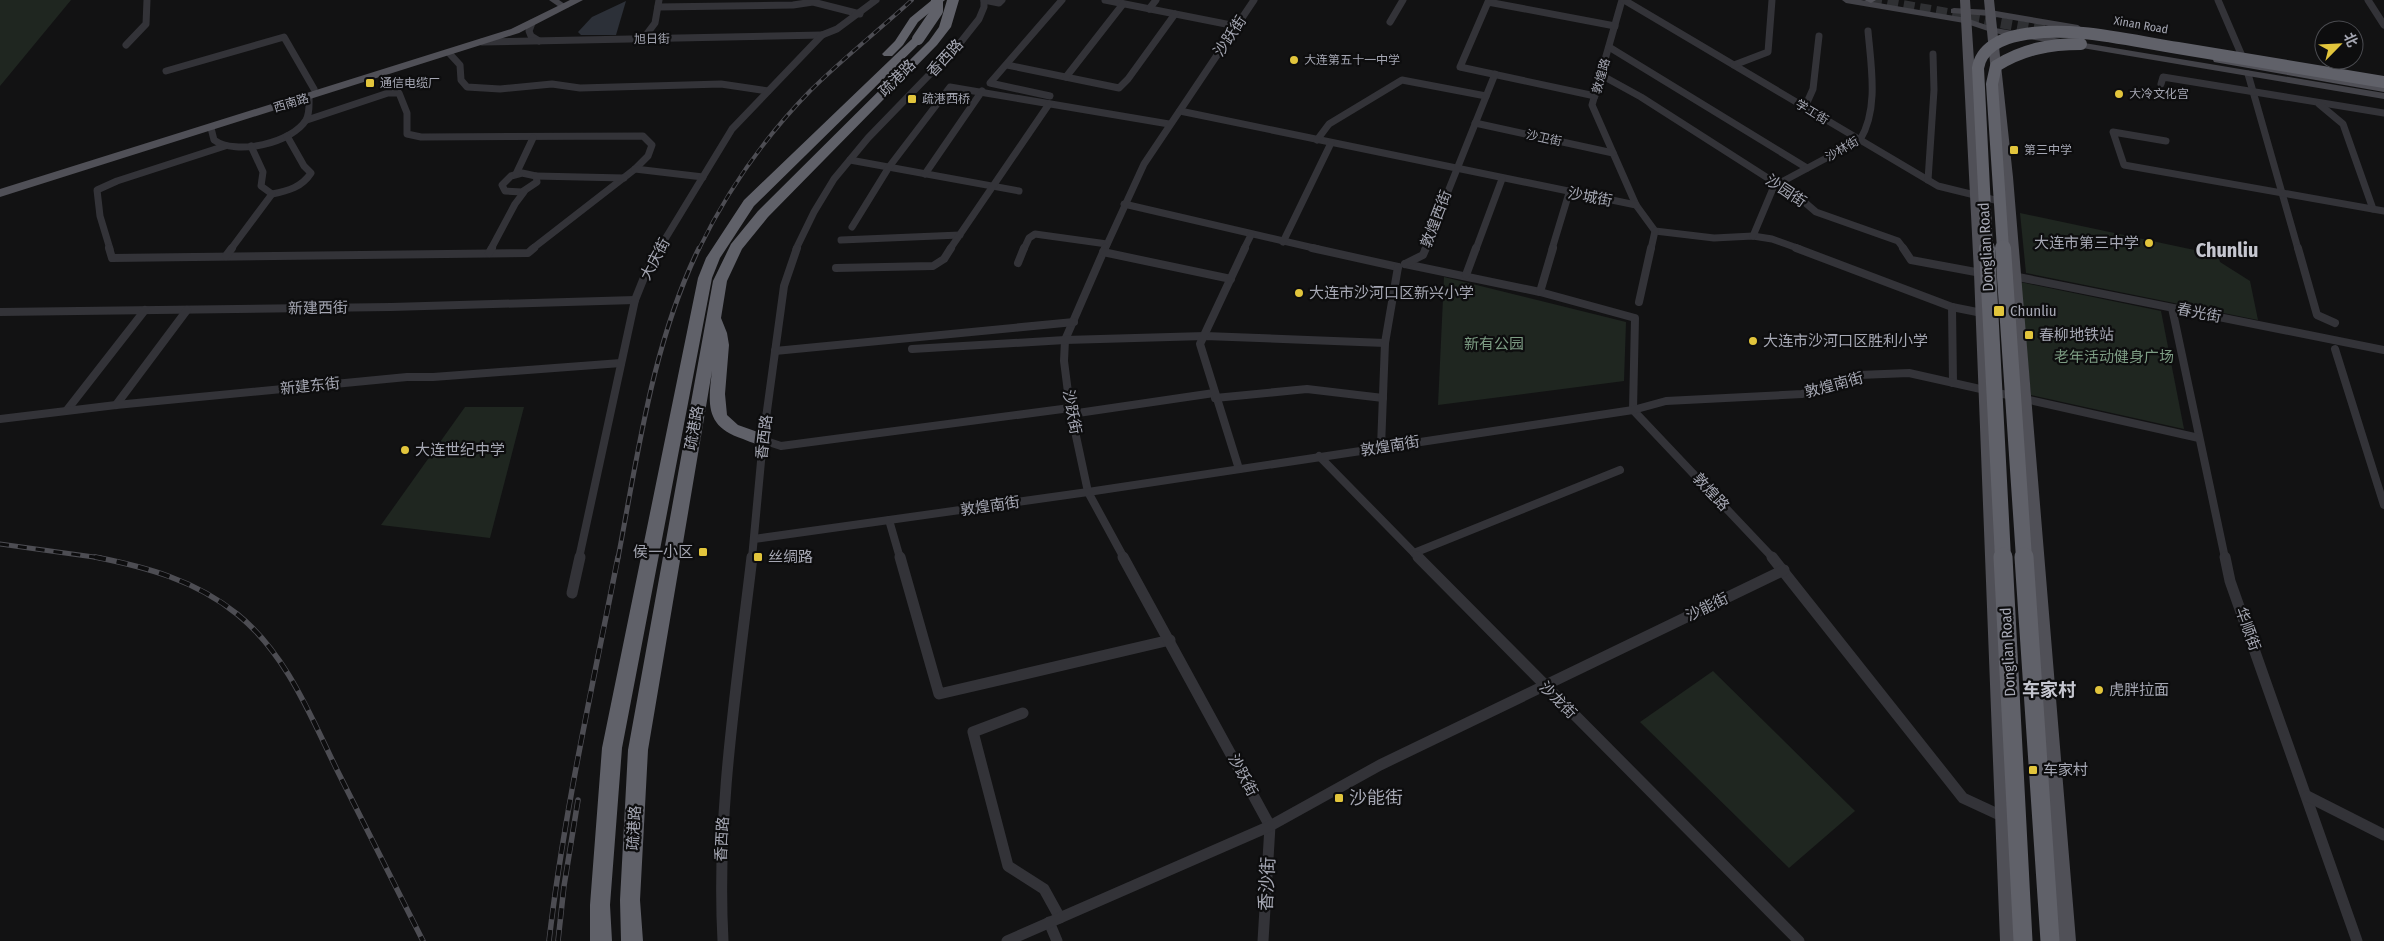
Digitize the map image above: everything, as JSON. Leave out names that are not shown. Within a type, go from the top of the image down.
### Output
[{"type":"highway","points":[[713,258],[749,203],[925,41],[937,11],[938,0]]},
{"type":"highway","points":[[601,941],[600,905],[612,748],[705,278],[739,202],[752,184],[899,43],[914,20],[938,0]]},
{"type":"highway","name":"疏港路","points":[[632,941],[630,900],[638,750],[720,281],[736,247],[792,183],[925,41],[945,28],[952,0]]},
{"type":"highway","name":"Donglian Road","points":[[2023,941],[1978,83],[1979,60],[1990,47],[2008,38],[2033,33],[2067,33],[2104,36],[2384,88]]},
{"type":"highway","name":"Donglian Road","points":[[2050,941],[1992,84],[1996,66],[2014,54],[2030,48],[2057,44],[2088,44],[2384,88]]},
{"type":"highway","points":[[713,317],[720,336],[722,366],[717,394],[718,413],[724,424],[763,440]]},
{"type":"main road","name":"西南路","points":[[0,193],[211,128],[510,26],[560,2],[578,0]]},
{"type":"main road","name":"Xinan Road","points":[[1846,0],[1966,17],[1990,14],[2303,66],[2384,88]]},
{"type":"main road","name":"Xinan Road","points":[[1893,0],[1966,17],[1994,30],[2248,74],[2384,88]]},
{"type":"main road","points":[[1965,0],[1977,196],[2010,941]]},
{"type":"main road","points":[[1989,0],[1994,30],[2009,203],[2022,400],[2066,941]]},
{"type":"main road","name":"西南路","points":[[0,186],[449,53],[532,23],[560,2]]},
{"type":"main road","points":[[2128,45],[2384,88]]},
{"type":"main road","points":[[2242,56],[2275,70],[2384,88]]},
{"type":"main road","points":[[2248,74],[2303,66]]},
{"type":"street","points":[[126,45],[146,24],[147,0]]},
{"type":"street","points":[[643,39],[655,23],[659,0]]},
{"type":"street","name":"大庆街","points":[[572,594],[635,300],[647,270],[732,129],[822,35],[837,29],[860,14],[876,0]]},
{"type":"street","points":[[984,0],[999,3],[1002,0]]},
{"type":"street","name":"香西路","points":[[723,941],[720,886],[724,803],[754,539],[763,440],[784,286],[798,245],[834,179],[960,43],[979,19],[984,7],[984,0]]},
{"type":"street","points":[[1050,100],[990,83],[1062,0]]},
{"type":"street","points":[[1105,0],[1236,26]]},
{"type":"street","points":[[1149,9],[1156,0]]},
{"type":"street","name":"沙跃街","points":[[1254,0],[1180,111],[1169,124],[1124,204],[1065,340],[1064,361],[1071,411],[1088,492],[1270,826]]},
{"type":"street","points":[[1390,22],[1403,0]]},
{"type":"street","name":"敦煌路","points":[[1623,0],[1592,105],[1636,205]]},
{"type":"street","name":"学工街","points":[[1623,0],[1928,180],[1947,189],[2009,203]]},
{"type":"street","points":[[1734,65],[1768,52],[1772,0]]},
{"type":"street","points":[[2218,0],[2242,56]]},
{"type":"street","points":[[2368,0],[2384,25]]},
{"type":"street","points":[[658,7],[793,4],[814,1],[860,14]]},
{"type":"street","points":[[1595,96],[1460,67],[1488,2],[1615,26]]},
{"type":"street","points":[[1066,77],[1123,4]]},
{"type":"street","points":[[1007,65],[1119,88],[1128,79],[1174,14]]},
{"type":"street","points":[[532,23],[529,30],[531,36],[540,41]]},
{"type":"street","name":"沙林街","points":[[1777,184],[1860,140],[1867,132],[1872,85],[1868,31]]},
{"type":"street","name":"旭日街","points":[[482,42],[822,35]]},
{"type":"street","points":[[1805,107],[1813,89],[1819,36]]},
{"type":"street","points":[[166,71],[284,37],[312,93],[310,110],[307,120],[300,128],[287,136],[250,146],[225,146],[97,190],[100,216],[112,258],[528,253],[635,169],[648,156],[652,145],[643,136],[532,138],[420,137],[407,134],[407,113],[400,93],[388,93],[307,120]]},
{"type":"street","points":[[1609,46],[1806,168]]},
{"type":"street","points":[[449,53],[460,65],[461,80],[466,87],[478,89],[552,84],[580,88],[721,84],[768,92]]},
{"type":"street","points":[[1928,180],[1934,90],[1933,54]]},
{"type":"street","name":"敦煌西街","points":[[1401,266],[1422,255],[1495,74]]},
{"type":"street","points":[[2248,74],[2317,314],[2335,323]]},
{"type":"street","name":"沙园街","points":[[1601,76],[1641,97],[1802,200],[1816,212],[1898,241],[1911,260],[1980,273]]},
{"type":"street","points":[[2161,84],[2163,77],[2319,104],[2384,113]]},
{"type":"street","points":[[1318,140],[1329,124],[1402,80],[1486,96]]},
{"type":"street","points":[[852,228],[889,167],[950,87],[1050,100],[1169,124]]},
{"type":"street","points":[[925,174],[982,91]]},
{"type":"street","points":[[836,268],[933,266],[944,260],[1050,100]]},
{"type":"street","points":[[2319,104],[2343,124],[2373,209]]},
{"type":"street","name":"沙城街","points":[[1180,111],[1569,193],[1636,205]]},
{"type":"street","name":"沙卫街","points":[[1475,123],[1613,153]]},
{"type":"street","points":[[211,128],[214,140],[225,146]]},
{"type":"street","points":[[2166,141],[2113,132],[2124,165],[2384,210]]},
{"type":"street","points":[[226,256],[272,194],[296,187],[307,181],[311,173],[304,166],[287,136]]},
{"type":"street","points":[[516,174],[532,138]]},
{"type":"street","points":[[1283,242],[1331,143]]},
{"type":"street","points":[[250,146],[263,172],[261,186],[272,194]]},
{"type":"street","points":[[850,160],[1019,191]]},
{"type":"street","points":[[635,169],[703,177]]},
{"type":"street","points":[[524,192],[508,193],[502,188],[503,182],[516,174],[528,173],[536,176],[624,178]]},
{"type":"street","points":[[489,253],[515,204],[524,192],[535,186],[537,182],[536,176]]},
{"type":"street","points":[[1466,275],[1502,179]]},
{"type":"street","points":[[1753,236],[1774,186],[1777,184]]},
{"type":"street","points":[[1540,292],[1569,193]]},
{"type":"street","points":[[1124,204],[1251,236],[1401,266],[1466,275],[1540,292],[1635,318],[1633,410]]},
{"type":"street","points":[[1636,205],[1655,231],[1714,238],[1753,236],[1772,239],[1952,307],[1982,313]]},
{"type":"street","points":[[1639,302],[1655,231]]},
{"type":"street","points":[[1018,263],[1030,238],[1035,234],[1105,248],[1231,279]]},
{"type":"street","points":[[841,240],[960,235]]},
{"type":"street","points":[[1239,469],[1200,344],[1251,236]]},
{"type":"street","points":[[1381,447],[1385,343],[1401,266]]},
{"type":"street","name":"春光街","points":[[2014,276],[2384,350]]},
{"type":"street","name":"新建西街","points":[[0,312],[391,307],[635,300]]},
{"type":"street","points":[[1952,307],[1953,383]]},
{"type":"street","name":"华顺街","points":[[2172,308],[2230,581],[2357,941]]},
{"type":"street","points":[[66,410],[145,310]]},
{"type":"street","points":[[116,405],[187,310]]},
{"type":"street","points":[[775,351],[1074,322]]},
{"type":"street","points":[[912,349],[1065,340],[1205,336],[1385,343]]},
{"type":"street","points":[[2335,349],[2384,505]]},
{"type":"street","name":"新建东街","points":[[0,419],[66,410],[407,377],[434,377],[621,363]]},
{"type":"street","name":"敦煌南街","points":[[754,539],[1088,492],[1633,410],[1666,400],[1802,394],[1859,375],[1909,374],[2199,438]]},
{"type":"street","points":[[763,440],[781,446],[1071,411],[1215,396],[1307,389],[1383,398]]},
{"type":"street","name":"敦煌路","points":[[1633,410],[1784,570],[1963,798],[2004,817]]},
{"type":"street","name":"沙龙街","points":[[1319,456],[1544,686],[1799,941]]},
{"type":"street","points":[[1414,554],[1620,470]]},
{"type":"street","points":[[889,520],[939,694],[1170,640]]},
{"type":"street","name":"沙能街","points":[[1007,941],[1270,826],[1380,765],[1784,570]]},
{"type":"street","points":[[1023,713],[973,732],[1008,866],[1044,889],[1054,920],[1057,941]]},
{"type":"street","points":[[2307,796],[2384,835]]},
{"type":"street","name":"香沙街","points":[[1263,941],[1270,826]]},
{"type":"green space","points":[[0,0],[71,0],[0,86]]},
{"type":"green space","points":[[2020,213],[2218,255],[2220,262],[2250,281],[2258,320],[2026,273]]},
{"type":"green space","name":"新有公园","points":[[1444,277],[1626,322],[1624,381],[1438,405]]},
{"type":"green space","name":"老年活动健身广场","points":[[2020,282],[2161,311],[2184,429],[2031,395]]},
{"type":"green space","points":[[465,407],[524,407],[490,538],[381,525]]},
{"type":"green space","points":[[1713,671],[1855,811],[1789,868],[1640,722]]},
{"type":"shaded area","points":[[626,1],[616,35],[581,35],[578,32],[592,17]]},
{"type":"tunnel","points":[[1871,0],[2047,31]]},
{"type":"railway","points":[[699,249],[734,186],[777,127],[822,79],[912,0]]},
{"type":"railway","points":[[618,558],[648,400],[658,361],[669,323],[699,248]]},
{"type":"railway","points":[[0,544],[97,557]]},
{"type":"railway","points":[[97,557],[151,570],[204,592],[237,614],[270,647],[307,708],[423,941]]},
{"type":"railway","points":[[549,941],[571,796],[618,557]]},
{"type":"railway","points":[[558,941],[564,886],[578,800]]},
{"type":"place","name":"大连第五十一中学","points":[[1294,60]]},
{"type":"place","name":"通信电缆厂","points":[[370,83]]},
{"type":"place","name":"大冷文化宫","points":[[2119,94]]},
{"type":"place","name":"疏港西桥","points":[[912,99]]},
{"type":"place","name":"第三中学","points":[[2014,150]]},
{"type":"place","name":"大连市第三中学","points":[[2149,243]]},
{"type":"place","name":"大连市沙河口区新兴小学","points":[[1299,293]]},
{"type":"place","name":"Chunliu","points":[[1999,311]]},
{"type":"place","name":"春柳地铁站","points":[[2029,335]]},
{"type":"place","name":"大连市沙河口区胜利小学","points":[[1753,341]]},
{"type":"place","name":"大连世纪中学","points":[[405,450]]},
{"type":"place","name":"侯一小区","points":[[703,552]]},
{"type":"place","name":"丝绸路","points":[[758,557]]},
{"type":"place","name":"虎胖拉面","points":[[2099,690]]},
{"type":"place","name":"车家村","points":[[2033,770]]},
{"type":"place","name":"沙能街","points":[[1339,798]]},
{"type":"district","name":"Chunliu","points":[[2227,250]]},
{"type":"district","name":"车家村","points":[[2049,690]]}]
